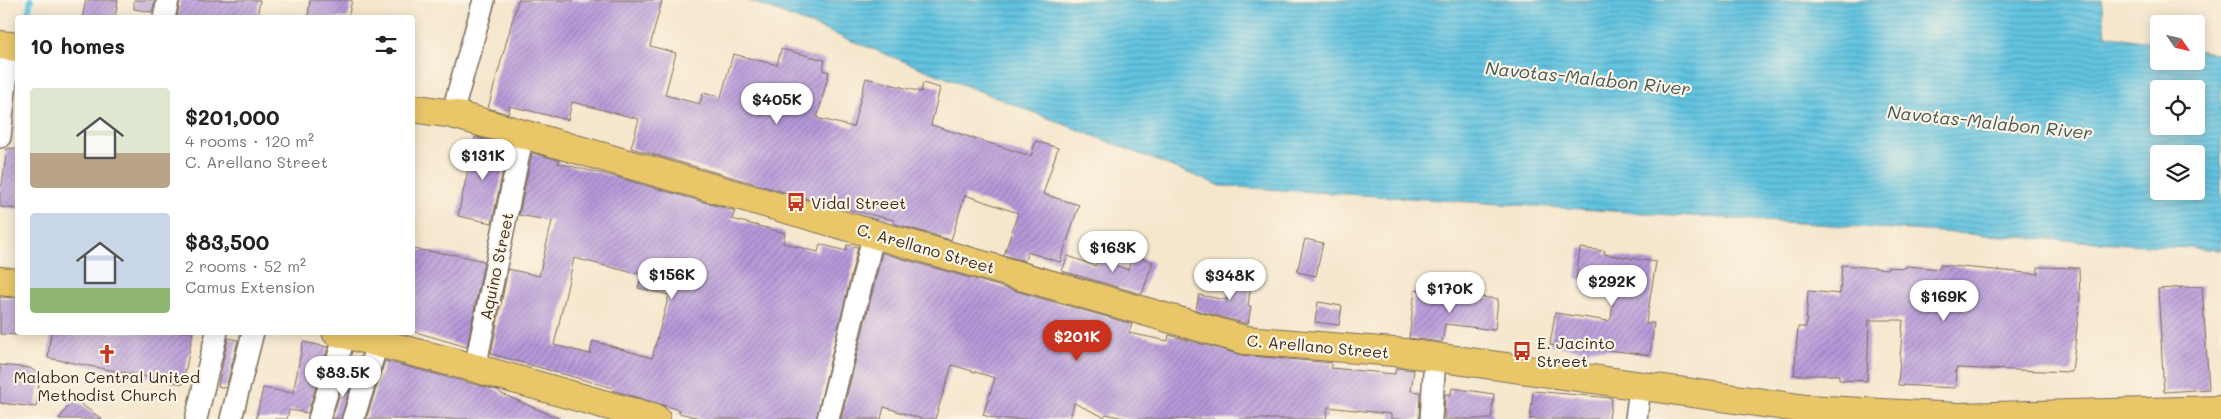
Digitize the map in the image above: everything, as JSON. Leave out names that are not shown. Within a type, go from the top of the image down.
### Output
[{"type":"main road","name":"C. Arellano Street","points":[[415,108],[452,114],[1245,340],[1320,345],[1435,357],[1806,410],[1917,417],[2064,417],[2221,410]]},
{"type":"main road","points":[[0,281],[15,283]]},
{"type":"main road","points":[[348,335],[475,368],[656,419]]},
{"type":"street","points":[[165,15],[168,0]]},
{"type":"street","points":[[452,114],[484,0]]},
{"type":"street","points":[[0,137],[9,46]]},
{"type":"street","name":"Aquino Street","points":[[475,368],[523,134]]},
{"type":"street","points":[[828,419],[874,233]]},
{"type":"street","points":[[196,419],[216,335]]},
{"type":"street","points":[[231,419],[252,335]]},
{"type":"street","points":[[319,419],[340,335]]},
{"type":"street","points":[[353,419],[378,342]]},
{"type":"street","points":[[1431,419],[1435,357]]},
{"type":"street","points":[[1636,419],[1640,387]]},
{"type":"water","name":"Navotas-Malabon River","points":[[748,0],[2101,0],[2106,35],[2150,42],[2150,70],[2205,70],[2205,51],[2221,54],[2221,250],[1221,186]]},
{"type":"building","points":[[86,0],[118,0],[116,15],[83,15]]},
{"type":"building","points":[[134,0],[155,0],[152,12],[134,9]]},
{"type":"building","points":[[180,0],[260,0],[258,15],[178,15]]},
{"type":"building","points":[[310,0],[352,0],[349,15],[308,15]]},
{"type":"building","points":[[518,0],[662,0],[650,46],[676,53],[665,95],[700,104],[703,93],[721,97],[733,54],[777,65],[781,49],[825,60],[823,70],[829,72],[817,118],[853,127],[866,78],[921,92],[923,83],[940,88],[931,125],[1031,156],[1036,141],[1058,148],[1043,194],[1079,205],[1060,262],[1027,252],[1025,261],[1004,255],[1018,213],[965,195],[951,240],[893,223],[894,220],[829,205],[631,148],[639,119],[572,102],[568,120],[510,106],[508,114],[488,108]]},
{"type":"building","points":[[475,137],[508,146],[492,223],[458,216]]},
{"type":"building","points":[[7,148],[15,149],[15,209],[0,207],[0,185],[2,185]]},
{"type":"building","points":[[532,153],[559,160],[558,163],[616,177],[735,211],[732,219],[785,233],[783,243],[818,252],[820,244],[846,251],[847,245],[858,247],[816,419],[704,419],[679,413],[680,410],[612,390],[613,388],[491,354],[508,269],[539,276],[552,221],[519,215]],"holes":[[[574,258],[642,275],[638,288],[669,295],[652,358],[593,341],[590,354],[554,345]]]},
{"type":"building","points":[[1305,239],[1323,243],[1316,276],[1297,272]]},
{"type":"building","points":[[1580,248],[1605,251],[1604,254],[1656,262],[1646,323],[1654,323],[1650,355],[1590,348],[1589,351],[1550,345],[1555,313],[1609,321],[1611,318],[1616,284],[1576,279]]},
{"type":"building","points":[[415,249],[484,261],[467,347],[415,332]]},
{"type":"building","points":[[882,253],[1132,324],[1129,333],[1168,341],[1169,335],[1241,355],[1332,363],[1331,368],[1395,374],[1396,368],[1414,370],[1411,391],[1420,392],[1419,419],[1391,419],[1391,414],[1328,407],[1326,419],[1129,419],[1106,414],[1104,417],[1074,403],[1070,419],[997,419],[983,415],[995,378],[952,365],[935,419],[922,419],[884,407],[881,419],[841,419]]},
{"type":"building","points":[[1133,255],[1153,262],[1142,294],[1062,271],[1068,256],[1096,266],[1099,259],[1128,270]]},
{"type":"building","points":[[1842,265],[1887,269],[1887,267],[1906,268],[1906,266],[1940,269],[1940,265],[2038,274],[2038,267],[2079,268],[2080,300],[2072,372],[1956,368],[1955,388],[1898,385],[1903,320],[1869,320],[1867,381],[1839,380],[1839,375],[1794,375],[1798,327],[1806,327],[1808,291],[1840,294]]},
{"type":"building","points":[[1230,274],[1252,277],[1248,306],[1251,306],[1248,324],[1196,310],[1199,295],[1227,300]]},
{"type":"building","points":[[2202,286],[2209,389],[2164,392],[2158,289]]},
{"type":"building","points":[[1415,290],[1498,299],[1495,330],[1445,324],[1442,342],[1409,338]]},
{"type":"building","points":[[0,297],[15,298],[15,335],[0,334]]},
{"type":"building","points":[[1318,302],[1342,306],[1339,325],[1315,322]]},
{"type":"building","points":[[51,335],[192,335],[183,384],[48,358]]},
{"type":"building","points":[[228,338],[238,340],[226,388],[218,386]]},
{"type":"building","points":[[303,342],[328,347],[308,413],[289,410],[287,419],[256,419],[263,388],[293,393]]},
{"type":"building","points":[[385,361],[500,391],[500,393],[560,419],[366,419]]},
{"type":"building","points":[[0,365],[30,368],[40,375],[36,407],[0,403]]},
{"type":"building","points":[[346,375],[353,377],[341,419],[332,418]]},
{"type":"building","points":[[1452,388],[1494,394],[1491,419],[1444,419],[1445,394],[1451,395]]},
{"type":"building","points":[[1533,391],[1612,398],[1609,419],[1530,419]]},
{"type":"building","points":[[71,402],[78,402],[102,419],[59,419]]},
{"type":"waterway","points":[[28,15],[31,0]]},
{"type":"place","name":"Vidal Street","points":[[796,202]]},
{"type":"place","name":"E. Jacinto Street","points":[[1522,351]]},
{"type":"place","name":"Malabon Central United Methodist Church","points":[[107,354]]}]
